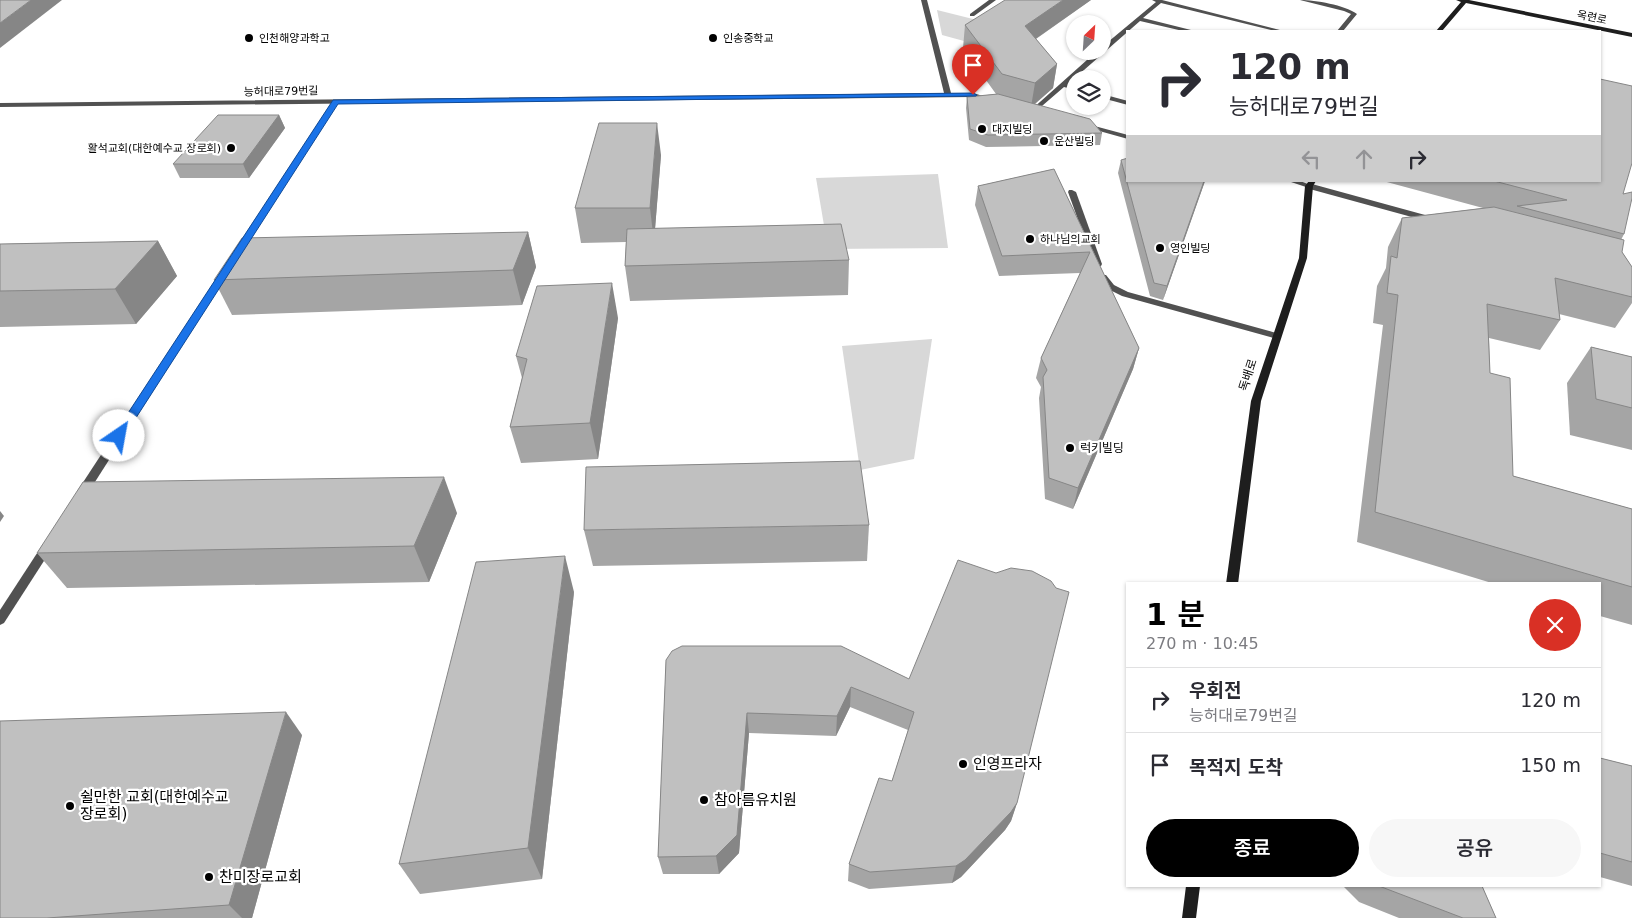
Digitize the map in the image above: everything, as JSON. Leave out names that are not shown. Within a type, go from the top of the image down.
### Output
[{"type":"main road","points":[[1441,30],[1464,0]]},
{"type":"main road","name":"옥련로","points":[[1464,0],[1632,36]]},
{"type":"main road","name":"독배로","points":[[1232,582],[1256,401],[1302,258],[1311,184]]},
{"type":"main road","points":[[1189,918],[1193,887]]},
{"type":"street","points":[[924,0],[948,95]]},
{"type":"street","points":[[972,15],[993,0]]},
{"type":"street","points":[[1303,0],[1346,10],[1354,14],[1341,30]]},
{"type":"street","points":[[1111,42],[1157,1],[1277,30]]},
{"type":"street","points":[[1138,19],[1185,30]]},
{"type":"street","points":[[1033,111],[1091,60]]},
{"type":"street","name":"능허대로79번길","points":[[0,105],[948,95],[973,95],[998,102]]},
{"type":"street","points":[[1111,98],[1126,102]]},
{"type":"street","points":[[76,503],[335,102]]},
{"type":"street","points":[[1024,109],[1042,114]]},
{"type":"street","points":[[1080,124],[1126,136]]},
{"type":"street","points":[[1298,182],[1442,222]]},
{"type":"street","points":[[1072,192],[1104,281],[1111,287],[1125,294],[1277,336]]},
{"type":"street","points":[[0,620],[54,536]]},
{"type":"shaded area","points":[[937,10],[1025,32],[1004,52],[942,35]]},
{"type":"shaded area","points":[[938,174],[948,248],[828,249],[816,178]]},
{"type":"shaded area","points":[[932,339],[914,459],[860,470],[842,346]]},
{"type":"building","points":[[0,0],[31,0],[0,23]]},
{"type":"building","points":[[1005,0],[1063,0],[1025,26],[1057,64],[1035,83],[1002,74],[965,25]]},
{"type":"building","points":[[1601,79],[1632,86],[1632,163],[1623,194],[1632,192],[1632,198],[1624,234],[1517,206],[1567,200],[1498,182],[1601,182]]},
{"type":"building","points":[[998,94],[1066,112],[1066,115],[1075,115],[1090,119],[1102,133],[988,135],[970,129],[967,97]]},
{"type":"building","points":[[218,115],[279,115],[243,164],[173,164]]},
{"type":"building","points":[[599,123],[657,123],[650,208],[575,208]]},
{"type":"building","points":[[1126,159],[1126,179],[1121,160]]},
{"type":"building","points":[[1054,169],[1139,348],[1078,488],[1049,478],[1043,377],[1047,370],[1041,358],[1090,252],[1002,256],[978,186]]},
{"type":"building","points":[[1127,182],[1204,182],[1167,286],[1154,283]]},
{"type":"building","points":[[1494,207],[1624,240],[1622,252],[1632,267],[1632,297],[1555,278],[1560,320],[1487,304],[1490,373],[1510,378],[1513,476],[1632,509],[1632,587],[1375,512],[1398,295],[1387,293],[1391,256],[1397,258],[1402,218]]},
{"type":"building","points":[[841,224],[849,260],[625,266],[627,229]]},
{"type":"building","points":[[528,232],[513,270],[214,280],[242,238]]},
{"type":"building","points":[[158,241],[115,289],[0,291],[0,244]]},
{"type":"building","points":[[612,283],[590,423],[510,427],[527,359],[516,356],[537,286]]},
{"type":"building","points":[[1591,347],[1632,357],[1632,408],[1596,399]]},
{"type":"building","points":[[860,461],[869,525],[584,530],[586,467]]},
{"type":"building","points":[[444,477],[414,546],[37,553],[83,482]]},
{"type":"building","points":[[565,556],[528,848],[399,864],[476,562]]},
{"type":"building","points":[[958,560],[996,573],[1011,568],[1032,571],[1051,581],[1056,588],[1069,592],[1017,803],[1011,812],[965,860],[956,866],[870,872],[849,864],[879,778],[892,781],[914,712],[851,687],[837,716],[747,713],[737,835],[716,856],[658,857],[666,660],[672,651],[682,646],[841,646],[909,679]]},
{"type":"building","points":[[286,712],[229,905],[47,918],[0,918],[0,721]]},
{"type":"building","points":[[1601,758],[1632,766],[1632,862],[1601,853]]},
{"type":"building","points":[[1382,887],[1482,887],[1496,918],[1463,918]]},
{"type":"place","name":"인천해양과학고","points":[[249,38]]},
{"type":"place","name":"인송중학교","points":[[713,38]]},
{"type":"place","name":"대지빌딩","points":[[982,129]]},
{"type":"place","name":"운산빌딩","points":[[1044,141]]},
{"type":"place","name":"활석교회(대한예수교 장로회)","points":[[231,148]]},
{"type":"place","name":"하나님의교회","points":[[1030,239]]},
{"type":"place","name":"영인빌딩","points":[[1160,248]]},
{"type":"place","name":"럭키빌딩","points":[[1070,448]]},
{"type":"place","name":"인영프라자","points":[[963,764]]},
{"type":"place","name":"참아름유치원","points":[[704,800]]},
{"type":"place","name":"쉴만한 교회(대한예수교 장로회)","points":[[70,806]]},
{"type":"place","name":"찬미장로교회","points":[[209,877]]},
{"type":"route","points":[[119,436],[335,102],[973,95]]}]
